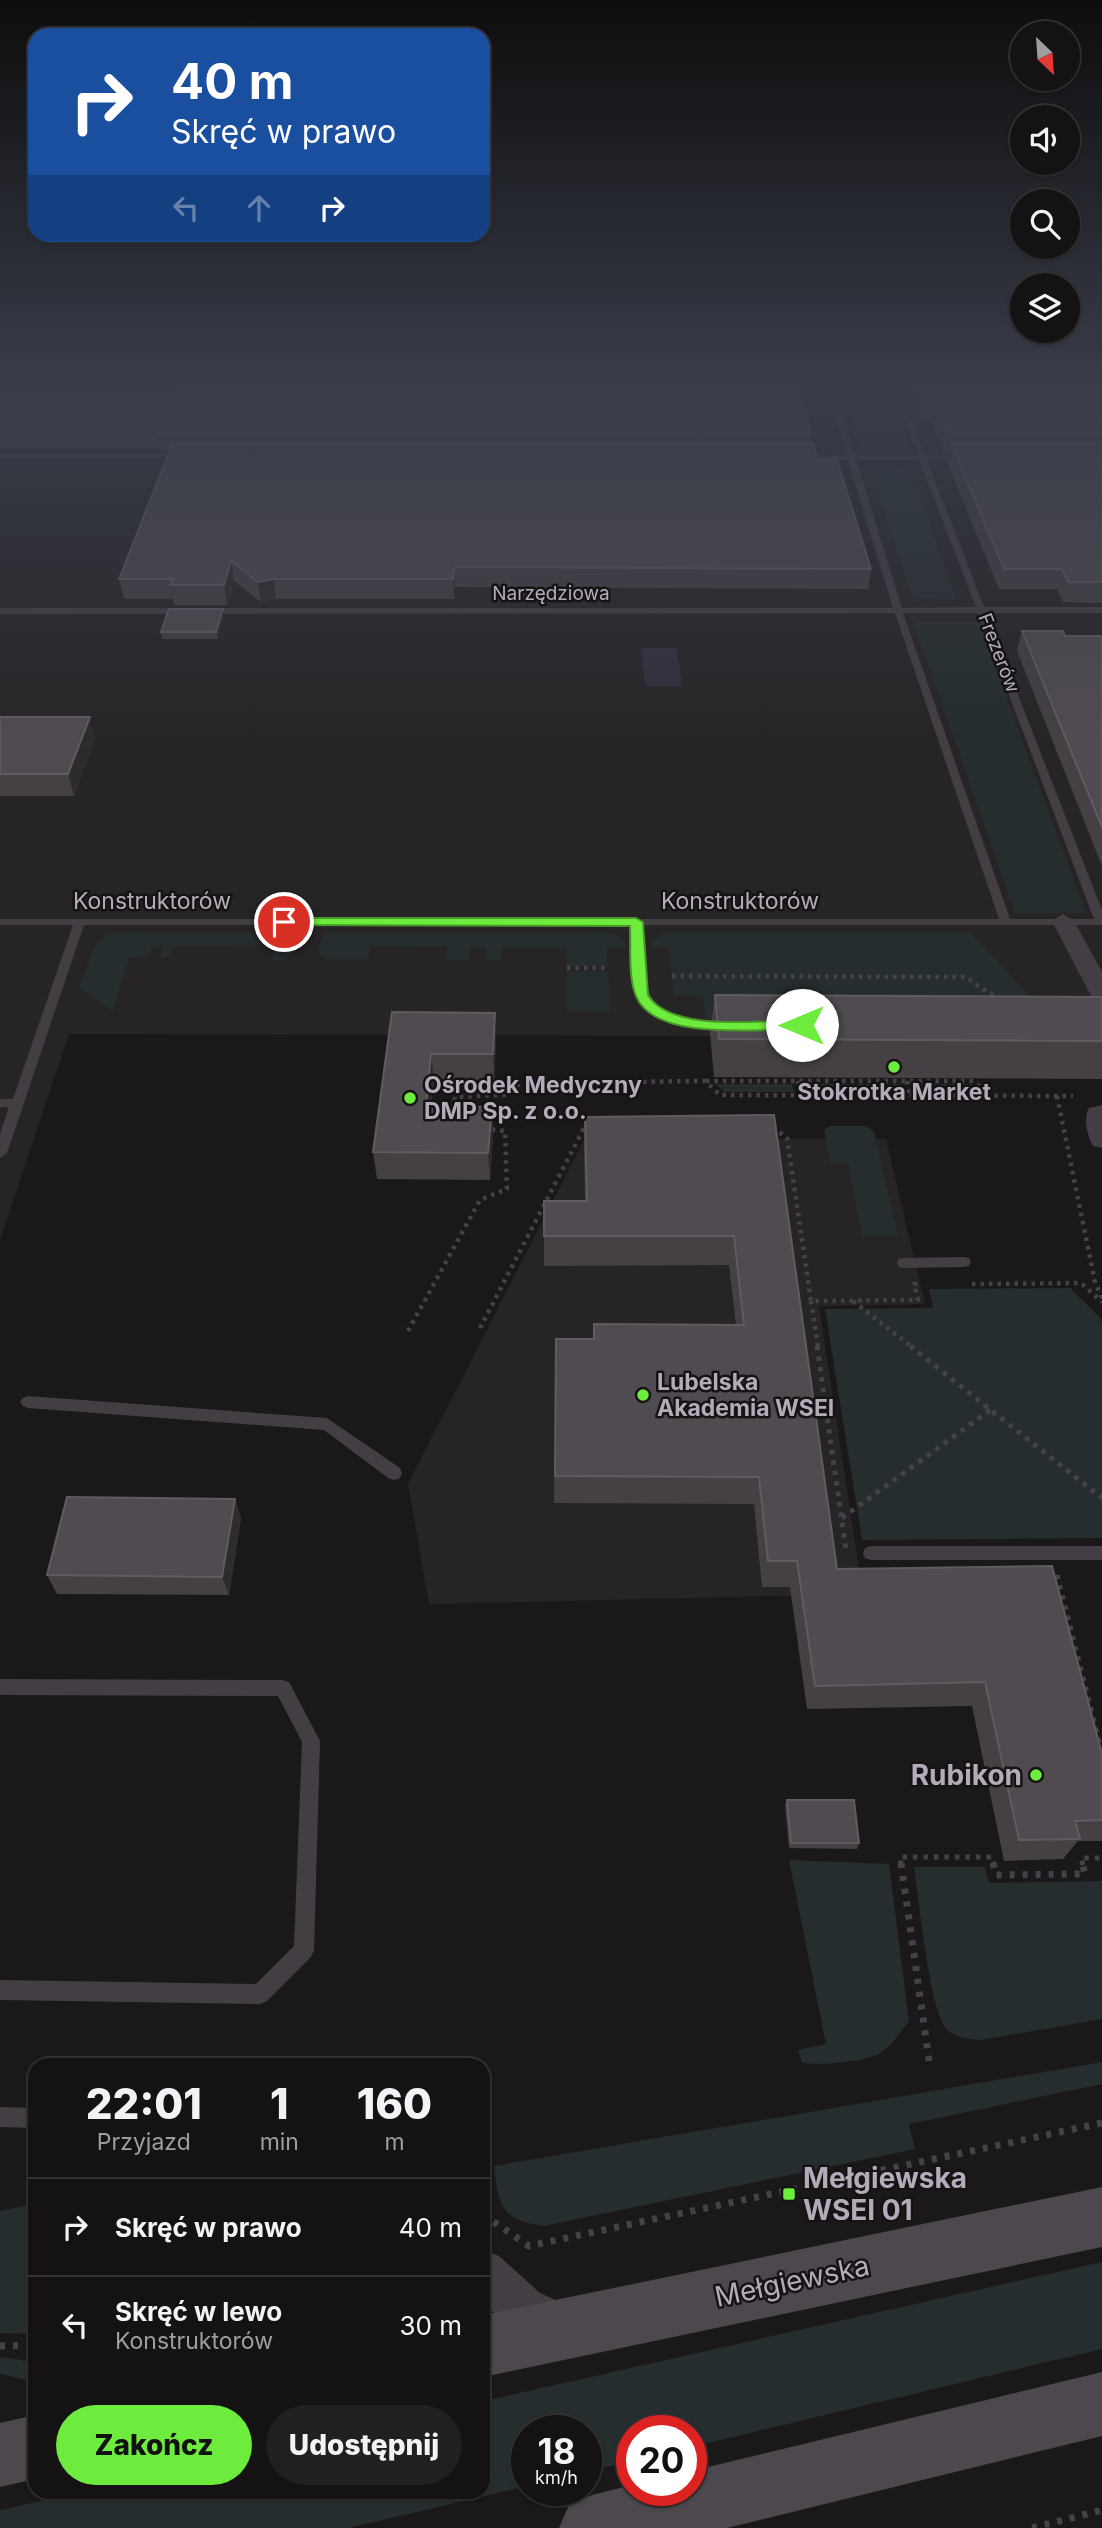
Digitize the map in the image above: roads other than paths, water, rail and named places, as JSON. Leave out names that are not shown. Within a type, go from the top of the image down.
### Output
[{"type":"main road","name":"Mełgiewska","points":[[490,2345],[1102,2217]]},
{"type":"main road","points":[[592,2528],[1102,2404]]},
{"type":"main road","points":[[0,2455],[28,2449]]},
{"type":"street","points":[[1063,921],[1102,994]]},
{"type":"street","points":[[490,2280],[503,2295],[533,2315],[568,2328]]},
{"type":"lane","points":[[866,502],[898,610],[1006,922]]},
{"type":"lane","name":"Frezerów","points":[[941,502],[1101,922]]},
{"type":"lane","name":"Narzędziowa","points":[[0,611],[1102,610]]},
{"type":"lane","name":"Konstruktorów","points":[[0,922],[1101,922]]},
{"type":"lane","points":[[0,1153],[80,922]]},
{"type":"lane","points":[[636,922],[642,995],[650,1008],[678,1021],[739,1025]]},
{"type":"lane","points":[[0,1103],[18,1103]]},
{"type":"lane","points":[[904,1263],[964,1262]]},
{"type":"lane","points":[[28,1402],[327,1424],[394,1473]]},
{"type":"lane","points":[[871,1553],[1102,1553]]},
{"type":"lane","points":[[0,1687],[283,1688],[311,1741],[304,1950],[260,1994],[0,1990]]},
{"type":"lane","points":[[0,2117],[28,2118]]},
{"type":"place","name":"Stokrotka Market","points":[[894,1067]]},
{"type":"place","name":"Ośrodek Medyczny DMP Sp. z o.o.","points":[[410,1098]]},
{"type":"place","name":"Lubelska Akademia WSEI","points":[[643,1395]]},
{"type":"place","name":"Rubikon","points":[[1036,1775]]},
{"type":"place","name":"Mełgiewska WSEI 01","points":[[789,2194]]}]
